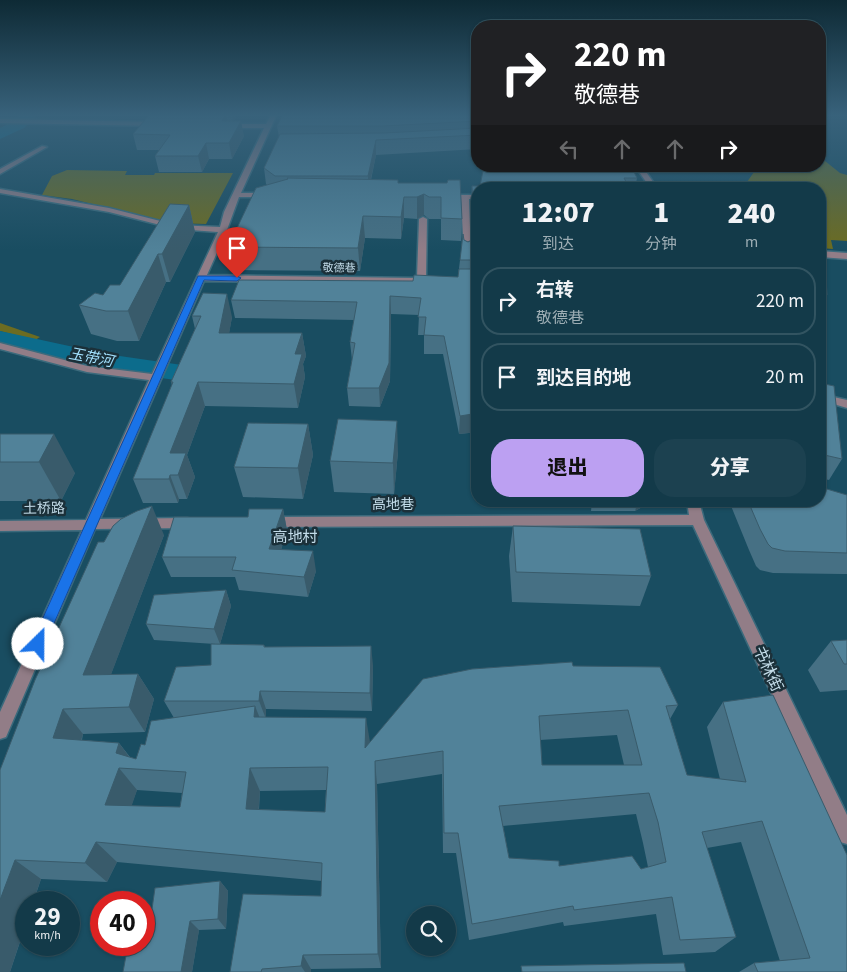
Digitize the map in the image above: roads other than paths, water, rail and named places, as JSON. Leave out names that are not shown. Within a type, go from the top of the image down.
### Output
[{"type":"street","points":[[0,172],[22,159]]},
{"type":"street","points":[[0,731],[155,377],[224,230],[228,212],[252,159]]},
{"type":"street","points":[[0,191],[109,210],[176,227],[224,230]]},
{"type":"street","points":[[236,195],[275,195]]},
{"type":"street","points":[[440,197],[471,197]]},
{"type":"street","points":[[465,197],[468,255]]},
{"type":"street","points":[[421,281],[423,219]]},
{"type":"street","points":[[826,254],[847,256]]},
{"type":"street","name":"敬德巷","points":[[201,278],[440,281]]},
{"type":"street","points":[[0,346],[87,369],[155,377]]},
{"type":"street","points":[[826,399],[847,404]]},
{"type":"street","name":"书林街","points":[[694,507],[697,520],[847,836]]},
{"type":"street","name":"高地巷","points":[[258,522],[697,520]]},
{"type":"street","points":[[90,524],[199,523]]},
{"type":"street","name":"土桥路","points":[[0,526],[90,524]]},
{"type":"waterway","name":"玉带河","points":[[0,339],[106,362],[182,373]]},
{"type":"district","name":"高地村","points":[[295,537]]}]
